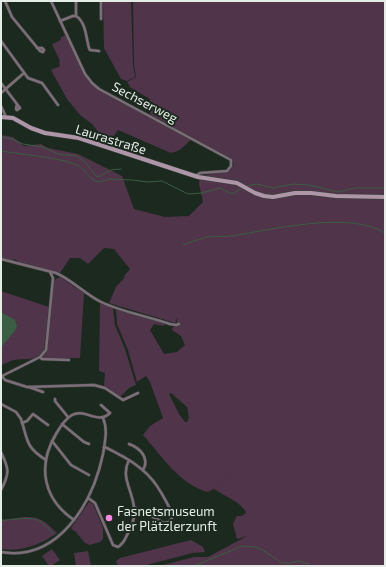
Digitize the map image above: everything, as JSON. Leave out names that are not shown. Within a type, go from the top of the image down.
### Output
[{"type":"street","points":[[5,1],[12,17],[37,48]]},
{"type":"street","name":"Sechserweg","points":[[51,1],[85,74],[95,86],[231,160],[231,166],[227,171],[200,173],[196,176]]},
{"type":"street","points":[[76,1],[76,16],[83,24],[90,50],[99,51]]},
{"type":"street","points":[[101,1],[101,19]]},
{"type":"street","points":[[60,21],[76,16]]},
{"type":"street","points":[[1,41],[30,80],[42,83],[58,105]]},
{"type":"street","points":[[1,93],[4,88],[24,73]]},
{"type":"street","points":[[1,83],[17,104]]},
{"type":"street","points":[[1,106],[3,117]]},
{"type":"street","name":"Laurastraße","points":[[3,117],[13,118],[31,128],[45,133],[79,138],[196,176],[212,180],[237,183],[255,193],[264,196],[272,197],[295,193],[311,193],[336,196],[385,197]]},
{"type":"street","points":[[1,259],[61,275],[101,302],[170,324],[179,324]]},
{"type":"street","points":[[43,392],[5,380],[2,376],[40,358],[46,350],[53,278],[50,271]]},
{"type":"street","points":[[53,278],[61,275]]},
{"type":"street","points":[[40,358],[70,360]]},
{"type":"street","points":[[27,387],[94,385],[100,386],[123,400],[138,393]]},
{"type":"street","points":[[55,399],[68,417]]},
{"type":"street","points":[[1,404],[16,412],[22,422],[30,447],[36,454],[46,460]]},
{"type":"street","points":[[74,520],[61,510],[48,491],[45,478],[48,449],[62,424],[68,417],[81,413],[97,418],[104,418],[110,414],[108,410],[101,405]]},
{"type":"street","points":[[22,422],[27,421],[33,414],[48,425]]},
{"type":"street","points":[[1,552],[20,553],[44,546],[58,537],[74,520],[88,498],[96,479],[106,433],[104,418]]},
{"type":"street","points":[[62,424],[88,444]]},
{"type":"street","points":[[52,441],[71,465],[89,475]]},
{"type":"street","points":[[129,444],[143,454],[146,463],[143,470]]},
{"type":"street","points":[[104,447],[129,460],[143,470],[156,484],[172,513],[172,518],[169,522],[164,523],[134,507]]},
{"type":"street","points":[[1,452],[9,473],[1,490]]},
{"type":"street","points":[[88,498],[95,503],[105,529],[114,546],[118,547],[129,533],[133,518],[134,507],[125,471],[129,460]]},
{"type":"shaded area","points":[[103,1],[131,1],[133,65],[135,77],[127,81],[121,79],[104,48]]},
{"type":"shaded area","points":[[133,1],[385,1],[385,566],[159,566],[194,557],[208,557],[247,536],[237,539],[233,524],[237,516],[242,516],[246,513],[241,506],[214,489],[215,488],[208,492],[189,483],[164,460],[143,435],[150,426],[163,418],[150,382],[146,376],[137,382],[128,350],[117,324],[116,308],[165,323],[164,326],[154,324],[150,330],[164,354],[177,352],[185,345],[181,336],[172,330],[173,327],[176,326],[178,317],[175,323],[109,303],[116,287],[130,269],[114,249],[104,248],[88,264],[80,258],[70,258],[60,273],[21,264],[15,259],[11,261],[1,258],[1,135],[13,137],[24,146],[41,144],[48,148],[78,154],[122,176],[134,209],[165,217],[189,216],[203,202],[199,184],[200,176],[229,171],[234,165],[231,158],[151,115],[148,107],[150,99],[131,88],[127,82],[136,77],[134,65]],"holes":[[[171,393],[187,407],[189,418],[187,422],[185,422],[179,414],[169,394]]]},
{"type":"shaded area","points":[[67,34],[85,74],[99,89],[191,139],[185,146],[180,150],[171,153],[118,130],[108,144],[92,124],[80,115],[67,99],[51,70],[60,66],[60,61],[52,44],[61,40],[60,38]]},
{"type":"shaded area","points":[[60,277],[84,293],[80,358],[42,358],[48,344],[54,280]]},
{"type":"shaded area","points":[[1,291],[49,307],[44,350],[41,354],[34,358],[14,360],[1,365]]},
{"type":"shaded area","points":[[100,303],[113,308],[115,325],[125,349],[136,385],[129,388],[120,397],[104,386],[105,373],[99,371]]},
{"type":"shaded area","points":[[1,312],[15,320],[17,326],[14,332],[1,347]]},
{"type":"shaded area","points":[[89,502],[93,504],[103,528],[103,539],[100,542],[90,545],[85,543],[71,528]]},
{"type":"shaded area","points":[[25,517],[40,519],[57,533],[30,547],[8,550],[1,549],[1,519]]},
{"type":"shaded area","points":[[191,540],[203,547],[205,552],[192,553],[143,566],[118,566],[116,561],[120,558]]},
{"type":"shaded area","points":[[52,549],[60,560],[49,566],[42,556]]},
{"type":"shaded area","points":[[88,551],[91,566],[76,566],[74,553]]},
{"type":"waterway","points":[[1,137],[12,139],[23,144],[43,147],[58,154],[77,156],[86,163],[98,177],[111,170],[121,169]]},
{"type":"waterway","points":[[1,151],[66,161],[75,164],[92,179],[99,182],[110,179],[148,182],[162,181],[188,194],[202,193],[220,188],[232,194],[241,189]]},
{"type":"waterway","points":[[247,186],[257,184],[273,188],[293,184],[309,185],[338,192],[355,188],[385,188]]},
{"type":"waterway","points":[[183,245],[207,237],[231,236],[288,226],[331,222],[370,226],[385,233]]},
{"type":"waterway","points":[[1,520],[24,518],[34,519],[46,526],[54,535]]},
{"type":"waterway","points":[[194,566],[242,546],[256,547],[282,563],[299,561],[309,564]]},
{"type":"place","name":"Fasnetsmuseum der Plätzlerzunft","points":[[109,518]]}]
